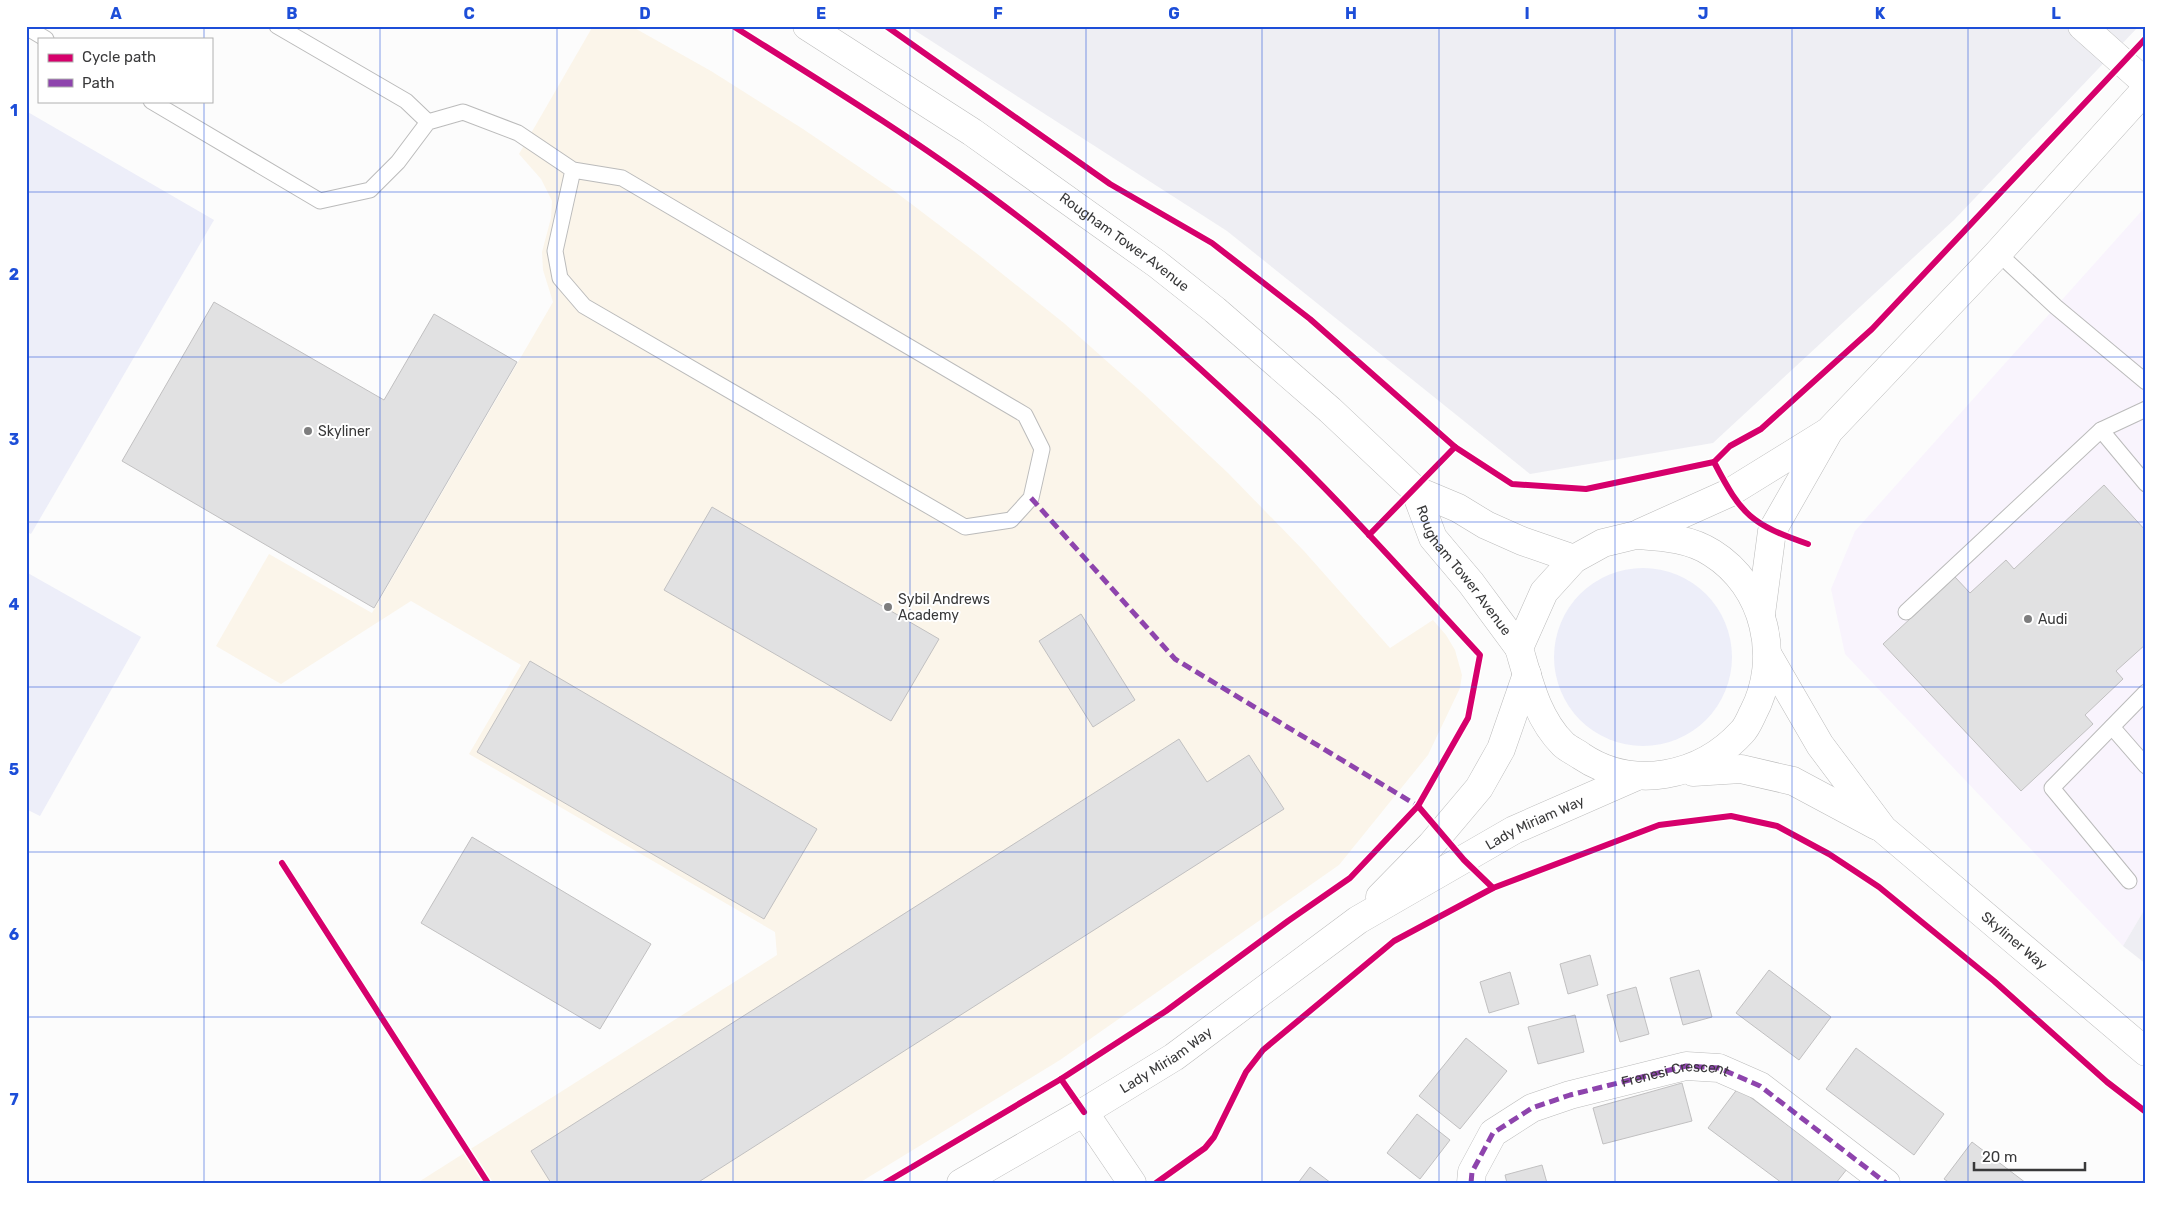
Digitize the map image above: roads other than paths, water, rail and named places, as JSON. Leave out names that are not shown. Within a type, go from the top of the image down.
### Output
[{"type":"street","name":"Rougham Tower Avenue","points":[[807,26],[972,132],[1157,264],[1215,310],[1322,404],[1415,490],[1458,508],[1486,525],[1522,541],[1574,559]]},
{"type":"street","points":[[2082,26],[2146,83]]},
{"type":"street","points":[[1678,773],[1714,758],[1743,731],[1762,696],[1769,658],[1761,614],[1772,531],[1829,431],[1998,253],[2146,89]]},
{"type":"street","points":[[1519,648],[1544,592],[1574,559],[1603,543],[1636,535],[1699,508],[1729,492],[1829,431]]},
{"type":"street","name":"Rougham Tower Avenue","points":[[1415,490],[1433,538],[1471,582],[1519,648],[1540,712],[1563,744],[1596,766],[1635,777]]},
{"type":"street","points":[[1636,535],[1675,538],[1712,553],[1742,579],[1761,614]]},
{"type":"street","name":"Skyliner Way","points":[[1769,658],[1820,745],[1883,829]]},
{"type":"street","name":"Lady Miriam Way","points":[[1358,920],[1431,845],[1480,788],[1501,749],[1527,674]]},
{"type":"street","name":"Skyliner Way","points":[[1635,777],[1741,769],[1793,781],[1883,829],[2146,1052]]},
{"type":"street","name":"Lady Miriam Way","points":[[961,1183],[1084,1112],[1174,1057],[1358,920],[1514,830],[1635,777]]},
{"type":"street","name":"Frenesi Crescent","points":[[1471,1183],[1472,1172],[1493,1133],[1532,1108],[1570,1095],[1686,1066],[1719,1068],[1760,1086],[1886,1183]]},
{"type":"street","points":[[1084,1112],[1132,1183]]},
{"type":"lane","points":[[277,26],[406,101],[428,122]]},
{"type":"lane","points":[[26,27],[44,38]]},
{"type":"lane","points":[[154,102],[320,201],[370,190],[398,162],[428,122],[463,112],[518,133],[573,170],[622,178],[1025,415],[1042,449],[1031,498],[1011,520],[965,528],[584,306],[560,278],[555,251],[573,170]]},
{"type":"lane","points":[[1998,253],[2056,307],[2146,382]]},
{"type":"lane","points":[[1906,612],[2101,430],[2146,409]]},
{"type":"lane","points":[[2101,430],[2146,484]]},
{"type":"lane","points":[[2129,881],[2052,788],[2146,692]]},
{"type":"lane","points":[[2112,727],[2146,766]]},
{"type":"place","name":"Skyliner","points":[[308,431]]},
{"type":"place","name":"Sybil Andrews Academy","points":[[888,607]]},
{"type":"place","name":"Audi","points":[[2028,619]]}]
